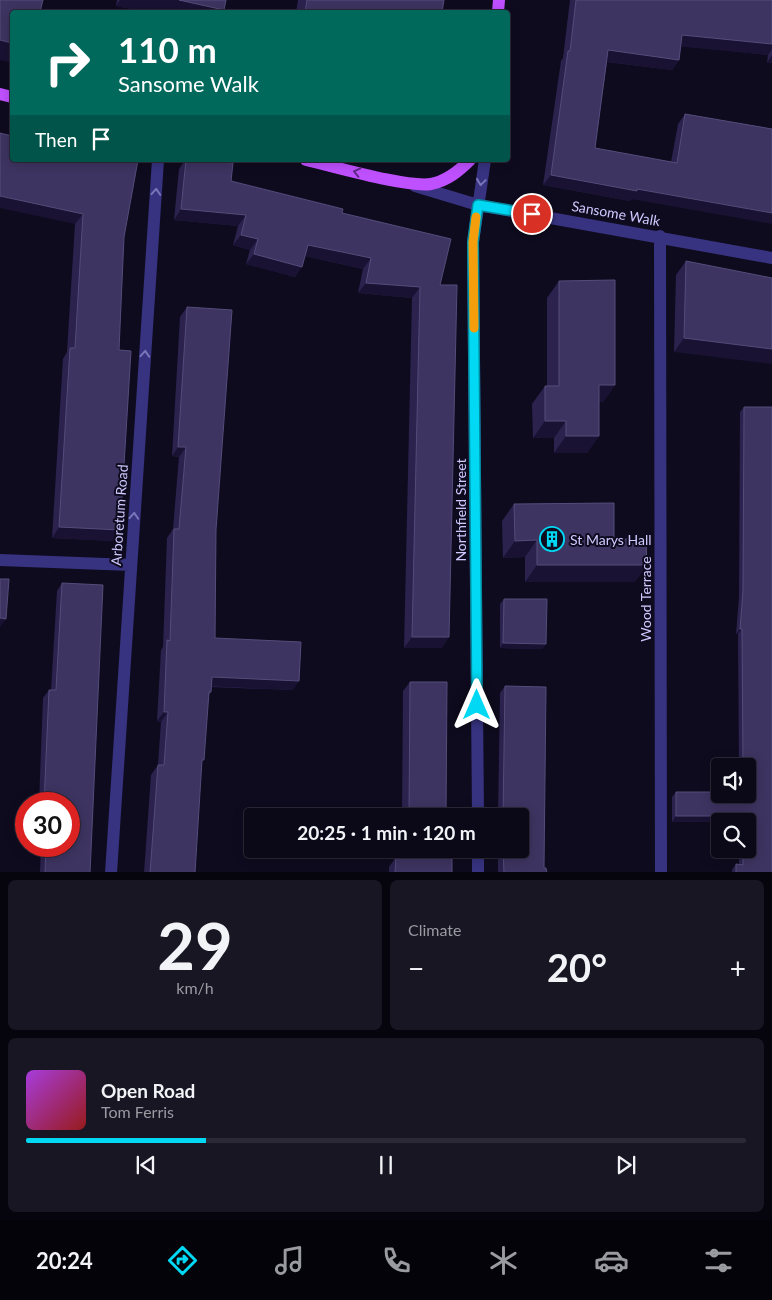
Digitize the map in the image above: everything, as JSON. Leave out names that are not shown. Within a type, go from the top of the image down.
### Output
[{"type":"main road","name":"Sansome Walk","points":[[315,162],[400,181]]},
{"type":"main road","points":[[400,181],[430,184],[456,174],[468,162]]},
{"type":"street","name":"Arboretum Road","points":[[112,872],[158,162]]},
{"type":"street","name":"Northfield Street","points":[[478,808],[473,242],[485,162]]},
{"type":"street","name":"Sansome Walk","points":[[400,181],[478,205],[660,236],[772,258]]},
{"type":"street","name":"Wood Terrace","points":[[660,236],[661,872]]},
{"type":"street","points":[[0,560],[131,565]]},
{"type":"street","points":[[478,858],[478,872]]},
{"type":"building","points":[[0,0],[43,0],[40,10],[10,10],[10,42],[0,40]]},
{"type":"building","points":[[179,0],[226,0],[224,10]]},
{"type":"building","points":[[307,0],[444,0],[442,10],[305,10]]},
{"type":"building","points":[[576,0],[772,0],[772,44],[682,35],[679,60],[608,50],[595,148],[677,163],[685,114],[772,129],[772,213],[551,175]]},
{"type":"building","points":[[0,133],[10,136],[10,162],[138,162],[124,237],[119,350],[131,351],[120,530],[59,527],[70,348],[75,348],[83,214],[0,196]]},
{"type":"building","points":[[186,162],[233,163],[231,181],[343,209],[342,213],[451,239],[440,285],[457,285],[449,637],[412,637],[420,287],[366,283],[371,258],[308,245],[302,267],[254,254],[258,239],[241,235],[246,215],[181,209]]},
{"type":"building","points":[[686,261],[772,278],[772,349],[684,338]]},
{"type":"building","points":[[615,280],[615,385],[599,385],[599,436],[566,436],[566,421],[545,421],[545,386],[559,386],[559,281]]},
{"type":"building","points":[[187,307],[232,310],[216,530],[215,638],[301,642],[299,681],[212,677],[211,692],[209,692],[204,760],[202,760],[195,872],[150,872],[158,765],[164,765],[168,712],[164,712],[167,640],[170,641],[174,529],[179,529],[186,447],[178,447]]},
{"type":"building","points":[[744,407],[772,407],[772,872],[736,872],[736,864],[743,865],[743,858],[756,858],[756,813],[711,813],[711,816],[676,816],[676,792],[711,792],[711,803],[756,803],[756,758],[743,758],[742,629],[740,629],[743,591]]},
{"type":"building","points":[[614,503],[614,539],[646,539],[647,565],[537,565],[537,540],[515,541],[514,504]]},
{"type":"building","points":[[0,579],[9,579],[6,619],[0,618]]},
{"type":"building","points":[[62,583],[103,585],[90,872],[45,872],[46,857],[80,857],[80,792],[45,792],[49,690],[56,690]]},
{"type":"building","points":[[504,599],[547,599],[546,644],[503,643]]},
{"type":"building","points":[[410,682],[447,682],[446,808],[409,808]]},
{"type":"building","points":[[505,686],[546,687],[544,868],[546,868],[547,872],[504,872],[503,858],[529,858],[529,808],[503,808]]},
{"type":"building","points":[[396,858],[452,858],[452,872],[395,872]]},
{"type":"slow traffic","points":[[474,328],[473,242],[476,217]]},
{"type":"place","name":"St Marys Hall","points":[[552,539]]},
{"type":"route","points":[[477,705],[473,242],[478,205],[532,214]]}]
